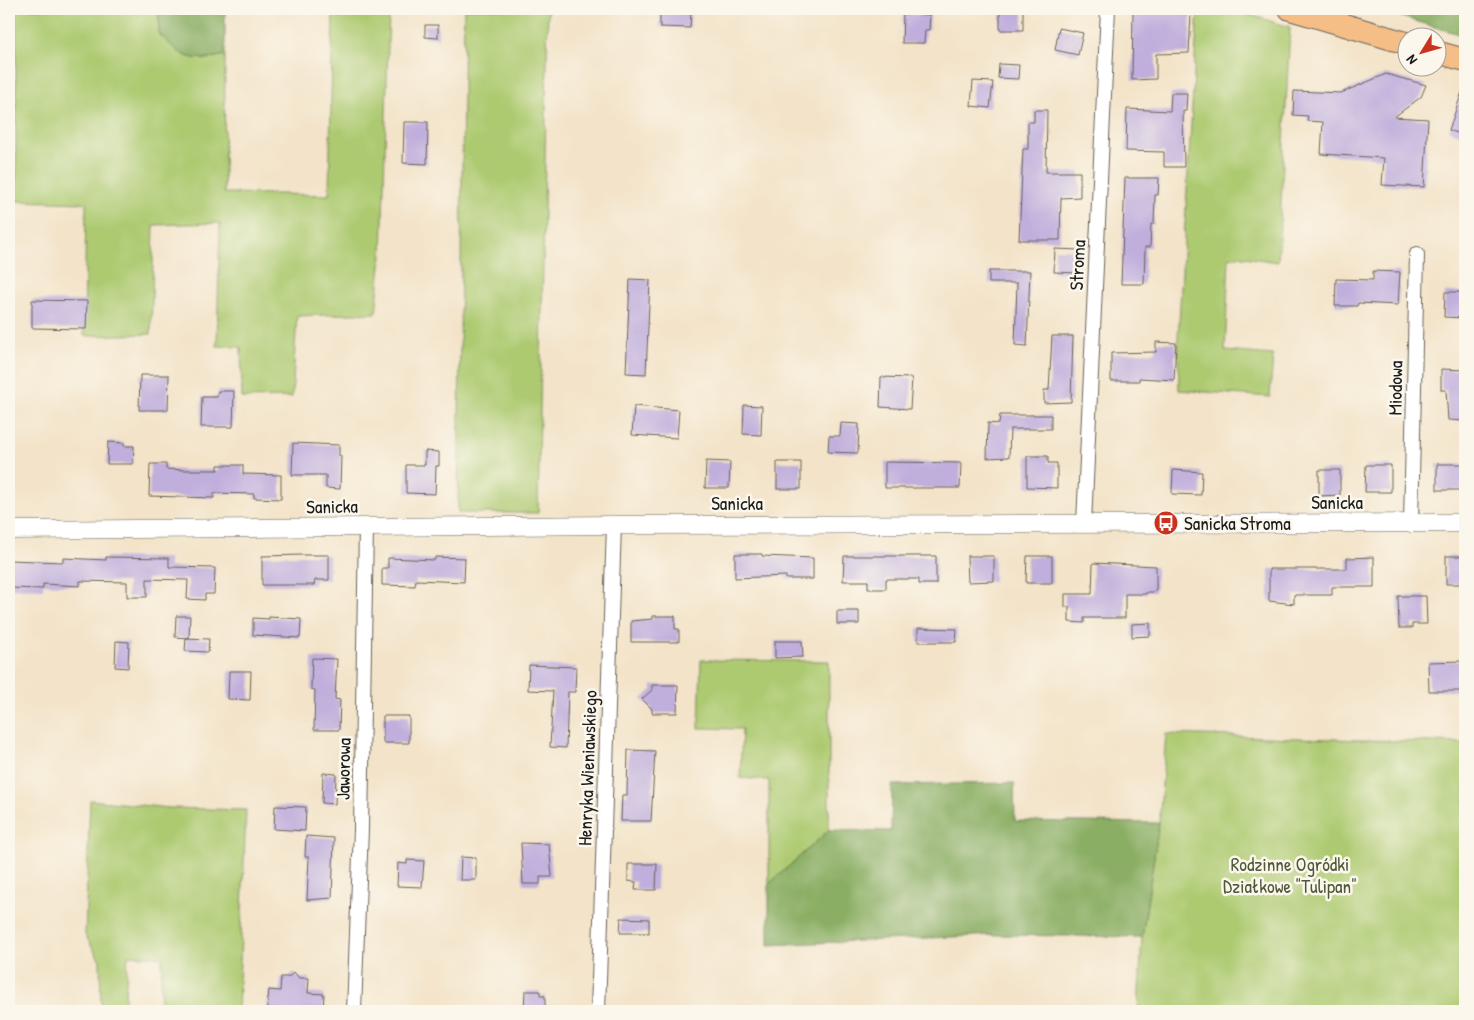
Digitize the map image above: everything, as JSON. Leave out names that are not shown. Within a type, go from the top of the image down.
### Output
[{"type":"main road","points":[[1290,9],[1396,40]]},
{"type":"main road","points":[[1446,55],[1465,60]]},
{"type":"street","name":"Stroma","points":[[1084,523],[1108,9]]},
{"type":"street","name":"Miodowa","points":[[1411,524],[1417,254]]},
{"type":"street","name":"Sanicka","points":[[9,530],[614,525],[1465,523]]},
{"type":"street","name":"Henryka Wieniawskiego","points":[[598,1011],[614,525]]},
{"type":"street","name":"Jaworowa","points":[[354,1011],[361,829],[366,527]]},
{"type":"green space","points":[[16,9],[159,9],[159,34],[203,60],[225,55],[224,193],[329,195],[333,9],[389,9],[382,256],[376,313],[297,316],[292,397],[242,398],[241,347],[217,346],[220,223],[154,225],[151,334],[84,336],[86,203],[16,201]]},
{"type":"green space","points":[[159,9],[225,9],[225,55],[195,58],[175,49],[159,34]]},
{"type":"green space","points":[[464,9],[548,9],[538,513],[458,513]]},
{"type":"green space","points":[[1198,9],[1230,9],[1290,27],[1278,262],[1238,256],[1229,258],[1225,351],[1273,355],[1270,397],[1179,390],[1178,338]]},
{"type":"green space","points":[[1375,9],[1465,9],[1465,36],[1446,30],[1446,28],[1438,28]]},
{"type":"green space","points":[[701,660],[829,661],[829,830],[769,884],[769,780],[740,778],[742,729],[699,728]]},
{"type":"green space","name":"Rodzinne Ogródki Działkowe \"Tulipan\"","points":[[1166,734],[1465,743],[1465,1011],[1138,1011],[1142,937],[1159,823]]},
{"type":"green space","points":[[1014,783],[1015,821],[1159,823],[1142,937],[997,935],[769,945],[769,884],[829,830],[891,831],[892,785]]},
{"type":"green space","points":[[90,800],[170,808],[246,810],[238,1011],[160,1011],[162,957],[128,955],[124,1011],[101,1011],[100,960],[85,935]]},
{"type":"building","points":[[660,9],[691,9],[690,28],[660,27]]},
{"type":"building","points":[[1000,9],[1023,9],[1023,30],[1000,30]]},
{"type":"building","points":[[1133,11],[1191,14],[1189,53],[1156,54],[1156,79],[1132,80]]},
{"type":"building","points":[[903,14],[930,15],[929,30],[925,30],[924,43],[902,43]]},
{"type":"building","points":[[425,25],[438,25],[438,38],[425,37]]},
{"type":"building","points":[[1059,28],[1083,33],[1078,55],[1055,50]]},
{"type":"building","points":[[999,64],[1019,65],[1018,79],[998,78]]},
{"type":"building","points":[[1386,74],[1426,85],[1421,97],[1394,117],[1428,119],[1424,187],[1382,185],[1384,158],[1321,154],[1323,122],[1307,121],[1308,116],[1293,115],[1294,91],[1341,93]]},
{"type":"building","points":[[973,81],[993,82],[990,108],[971,106]]},
{"type":"building","points":[[1463,89],[1465,89],[1465,136],[1449,130]]},
{"type":"building","points":[[1171,93],[1187,93],[1186,111],[1183,111],[1184,167],[1164,167],[1164,152],[1126,151],[1127,109],[1170,111]]},
{"type":"building","points":[[1034,110],[1047,110],[1046,172],[1080,172],[1080,197],[1061,198],[1060,240],[1019,240],[1023,149],[1028,149],[1028,122],[1034,122]]},
{"type":"building","points":[[404,122],[428,122],[427,164],[403,163]]},
{"type":"building","points":[[1125,178],[1159,178],[1158,195],[1155,195],[1154,224],[1151,224],[1150,247],[1145,247],[1144,284],[1121,284]]},
{"type":"building","points":[[1055,249],[1079,250],[1078,273],[1054,272]]},
{"type":"building","points":[[989,271],[1030,271],[1027,346],[1015,345],[1017,283],[989,283]]},
{"type":"building","points":[[1373,271],[1400,272],[1398,305],[1358,303],[1357,306],[1335,306],[1336,279],[1373,280]]},
{"type":"building","points":[[630,279],[650,280],[646,374],[626,373]]},
{"type":"building","points":[[1445,292],[1465,292],[1465,318],[1444,317]]},
{"type":"building","points":[[32,300],[87,301],[86,329],[32,328]]},
{"type":"building","points":[[1052,336],[1073,336],[1071,402],[1044,403],[1044,390],[1049,390]]},
{"type":"building","points":[[1156,342],[1176,343],[1174,380],[1139,378],[1139,381],[1111,381],[1111,353],[1156,352]]},
{"type":"building","points":[[1441,369],[1465,370],[1465,421],[1448,420],[1446,390],[1441,390]]},
{"type":"building","points":[[140,375],[169,375],[168,410],[139,410]]},
{"type":"building","points":[[881,377],[912,378],[910,409],[880,407]]},
{"type":"building","points":[[218,391],[234,391],[233,427],[201,427],[202,397],[217,397]]},
{"type":"building","points":[[744,405],[762,406],[761,435],[743,434]]},
{"type":"building","points":[[634,406],[679,410],[677,438],[632,435]]},
{"type":"building","points":[[1000,415],[1051,415],[1051,429],[1010,429],[1009,457],[987,458],[988,423],[999,424]]},
{"type":"building","points":[[841,423],[859,424],[858,453],[828,452],[829,436],[840,436]]},
{"type":"building","points":[[108,442],[124,443],[124,446],[134,446],[133,464],[107,464]]},
{"type":"building","points":[[293,443],[339,445],[339,456],[341,456],[340,489],[326,488],[326,475],[292,475]]},
{"type":"building","points":[[425,451],[439,452],[439,466],[436,466],[435,494],[406,493],[406,465],[425,465]]},
{"type":"building","points":[[1027,456],[1048,456],[1048,463],[1057,463],[1057,488],[1027,487]]},
{"type":"building","points":[[706,461],[730,462],[729,488],[705,488]]},
{"type":"building","points":[[777,462],[801,462],[801,489],[777,489]]},
{"type":"building","points":[[885,462],[961,463],[960,488],[885,488]]},
{"type":"building","points":[[150,464],[166,464],[166,469],[184,470],[218,470],[218,465],[243,465],[243,474],[281,475],[281,499],[254,498],[254,494],[214,493],[214,498],[149,496]]},
{"type":"building","points":[[1437,464],[1463,464],[1463,490],[1437,490]]},
{"type":"building","points":[[1366,465],[1391,465],[1391,492],[1365,492]]},
{"type":"building","points":[[1173,470],[1202,472],[1201,495],[1172,494]]},
{"type":"building","points":[[1319,470],[1340,470],[1340,495],[1319,496]]},
{"type":"building","points":[[735,554],[813,558],[813,579],[786,579],[786,576],[735,578]]},
{"type":"building","points":[[329,555],[329,580],[315,580],[314,585],[262,585],[262,556]]},
{"type":"building","points":[[844,556],[936,556],[936,584],[919,584],[919,579],[886,579],[886,589],[868,589],[868,581],[843,581]]},
{"type":"building","points":[[967,556],[994,556],[994,581],[968,582]]},
{"type":"building","points":[[1027,556],[1052,556],[1052,583],[1026,583]]},
{"type":"building","points":[[1446,556],[1465,556],[1465,584],[1446,584]]},
{"type":"building","points":[[106,557],[169,558],[169,567],[215,568],[214,594],[205,594],[205,600],[187,599],[188,580],[147,579],[147,597],[127,597],[127,582],[80,581],[80,586],[43,584],[43,589],[9,588],[9,560],[63,562],[63,558],[106,560]]},
{"type":"building","points":[[435,557],[465,558],[464,582],[416,580],[415,586],[382,585],[382,568],[388,568],[388,558],[435,560]]},
{"type":"building","points":[[1374,557],[1374,587],[1332,587],[1332,595],[1294,595],[1294,604],[1269,601],[1269,569],[1347,569],[1347,558]]},
{"type":"building","points":[[1093,563],[1156,566],[1156,589],[1154,592],[1147,592],[1146,594],[1125,594],[1125,618],[1084,618],[1084,623],[1069,622],[1069,607],[1065,607],[1065,594],[1092,594]]},
{"type":"building","points":[[1398,596],[1426,596],[1427,624],[1412,624],[1412,628],[1399,628]]},
{"type":"building","points":[[837,611],[859,611],[859,624],[837,624]]},
{"type":"building","points":[[176,616],[190,616],[189,638],[175,637]]},
{"type":"building","points":[[653,616],[675,616],[675,629],[679,629],[679,642],[631,642],[631,621],[653,619]]},
{"type":"building","points":[[269,617],[301,619],[300,638],[253,635],[253,618],[269,619]]},
{"type":"building","points":[[1150,623],[1150,636],[1132,637],[1132,624]]},
{"type":"building","points":[[918,628],[957,629],[956,642],[918,642]]},
{"type":"building","points":[[186,638],[209,639],[208,652],[185,651]]},
{"type":"building","points":[[116,641],[129,642],[128,668],[115,667]]},
{"type":"building","points":[[775,641],[802,641],[803,657],[775,658]]},
{"type":"building","points":[[312,658],[337,659],[335,699],[340,700],[339,730],[314,730],[315,690],[311,689]]},
{"type":"building","points":[[1465,661],[1465,691],[1429,691],[1428,662]]},
{"type":"building","points":[[529,665],[576,667],[575,692],[568,692],[566,748],[550,747],[553,691],[528,690]]},
{"type":"building","points":[[229,671],[251,671],[250,700],[228,699]]},
{"type":"building","points":[[652,685],[678,685],[677,713],[652,713],[652,709],[642,699],[652,690]]},
{"type":"building","points":[[383,716],[409,716],[409,743],[383,743]]},
{"type":"building","points":[[628,750],[655,751],[651,821],[621,821],[622,795],[627,795]]},
{"type":"building","points":[[323,773],[336,774],[335,804],[322,803]]},
{"type":"building","points":[[275,806],[306,807],[305,831],[274,829]]},
{"type":"building","points":[[306,836],[334,838],[332,898],[307,900],[309,857],[305,857]]},
{"type":"building","points":[[521,843],[549,844],[552,877],[540,877],[540,884],[523,884]]},
{"type":"building","points":[[461,857],[476,858],[476,880],[460,880]]},
{"type":"building","points":[[407,860],[424,861],[422,887],[397,886],[398,863],[407,864]]},
{"type":"building","points":[[628,864],[657,864],[656,890],[635,890],[636,882],[628,881]]},
{"type":"building","points":[[621,918],[649,919],[649,933],[620,933]]},
{"type":"building","points":[[294,972],[299,978],[309,978],[308,993],[324,994],[323,1011],[275,1011],[276,1008],[267,1008],[269,990],[280,991],[281,977],[289,977]]},
{"type":"building","points":[[525,991],[540,991],[540,996],[545,996],[545,1011],[524,1011]]},
{"type":"place","name":"Sanicka Stroma","points":[[1166,523]]}]
